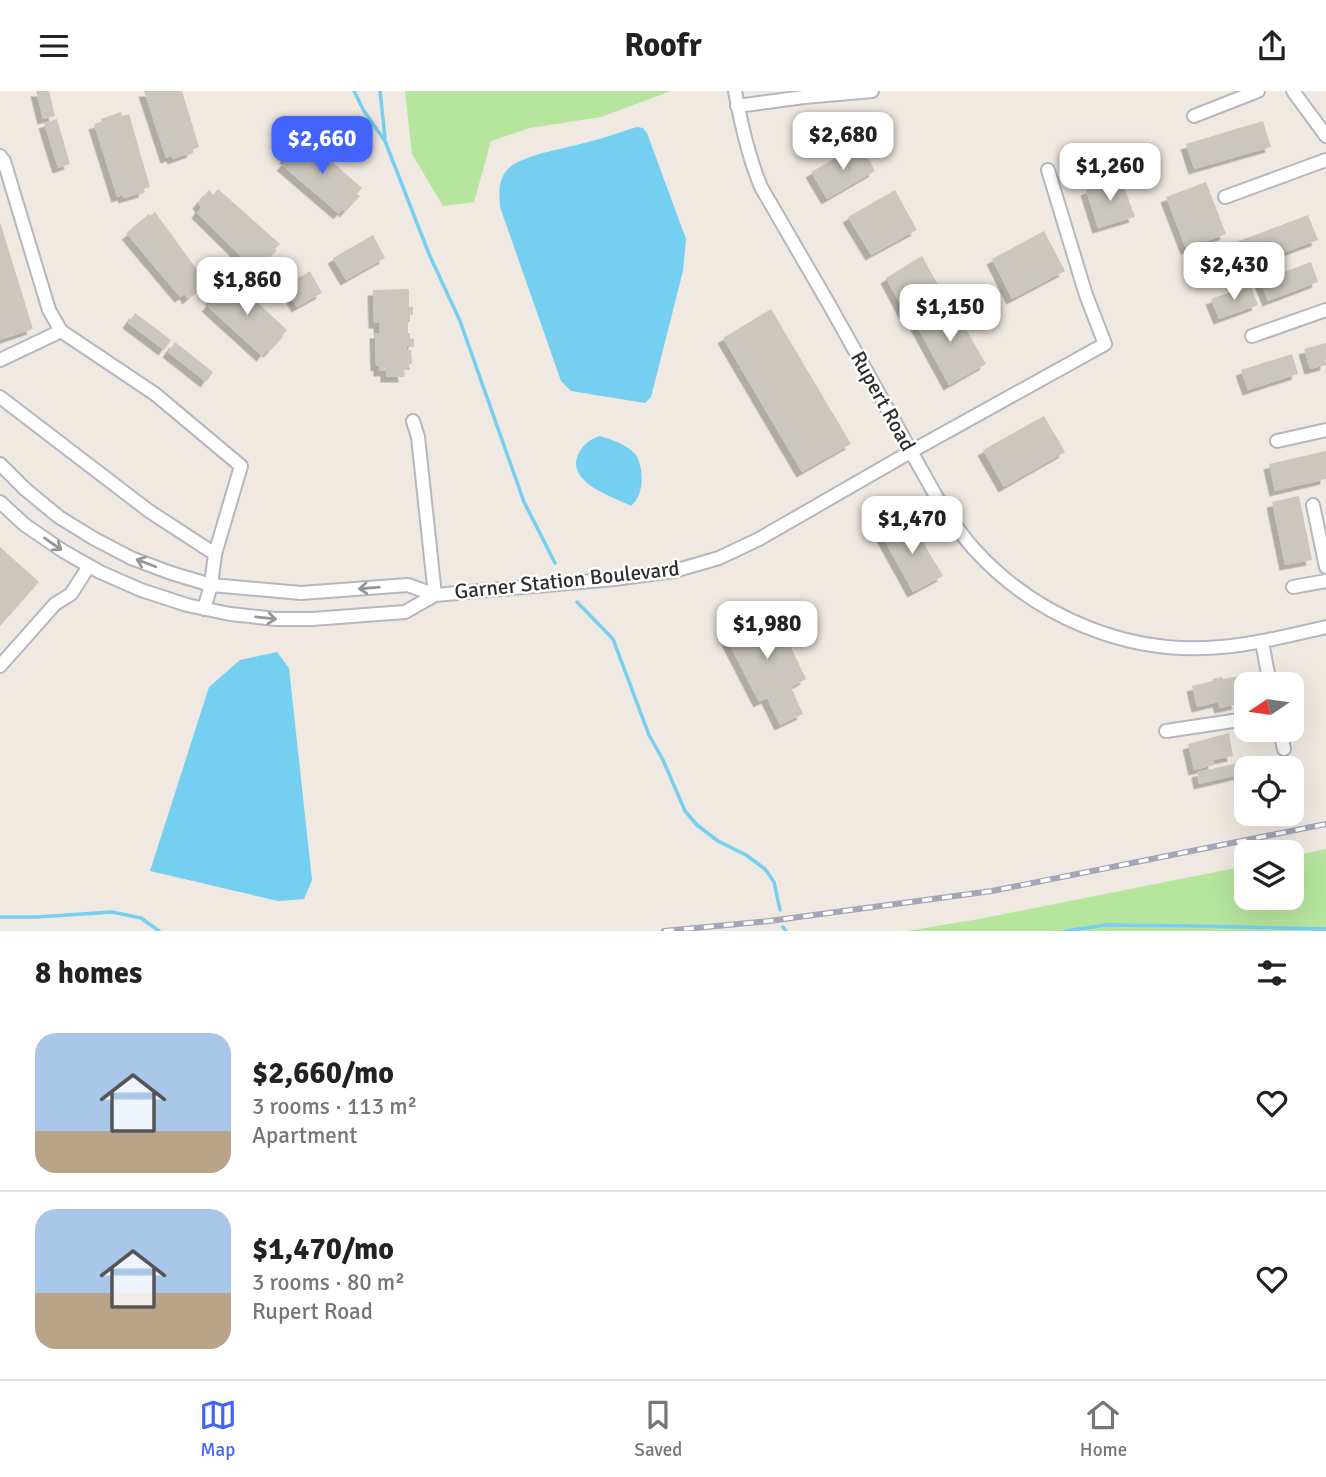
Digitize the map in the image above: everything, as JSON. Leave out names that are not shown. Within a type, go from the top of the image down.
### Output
[{"type":"street","name":"Rupert Road","points":[[735,91],[743,136],[761,187],[955,526],[1002,577],[1060,615],[1110,636],[1153,645],[1180,648],[1219,647],[1262,642],[1326,628]]},
{"type":"street","points":[[737,106],[872,91]]},
{"type":"street","points":[[1194,116],[1258,91]]},
{"type":"street","points":[[1293,91],[1326,136]]},
{"type":"street","points":[[0,156],[4,160],[48,310],[61,331],[155,394],[241,465],[215,554],[211,585],[204,609]]},
{"type":"street","points":[[1225,197],[1326,160]]},
{"type":"street","name":"Garner Station Boulevard","points":[[0,502],[26,525],[63,551],[141,590],[204,609],[276,619],[405,612],[435,595],[614,579],[674,571],[719,558],[759,539],[1105,344],[1086,295],[1048,170]]},
{"type":"street","points":[[1252,336],[1326,310]]},
{"type":"street","points":[[0,360],[61,331]]},
{"type":"street","points":[[0,397],[149,510],[215,554]]},
{"type":"street","points":[[413,421],[418,437],[435,595]]},
{"type":"street","points":[[1277,441],[1326,430]]},
{"type":"street","name":"Garner Station Boulevard","points":[[0,464],[59,517],[93,538],[131,558],[211,585],[301,593],[408,585],[435,595]]},
{"type":"street","points":[[1313,505],[1326,567]]},
{"type":"street","points":[[0,666],[55,604],[71,594],[89,566]]},
{"type":"street","points":[[1293,587],[1326,581]]},
{"type":"street","points":[[1262,642],[1268,672]]},
{"type":"street","points":[[1166,731],[1234,721]]},
{"type":"street","points":[[1283,742],[1284,749]]},
{"type":"green space","points":[[405,91],[671,91],[601,117],[530,128],[491,141],[474,202],[443,206],[412,154]]},
{"type":"green space","points":[[1326,849],[1326,931],[907,931],[1234,868],[1234,910],[1304,910],[1304,854]]},
{"type":"water","points":[[637,127],[643,128],[647,133],[686,239],[683,271],[651,397],[645,403],[571,391],[561,381],[500,207],[499,197],[504,174],[522,160]]},
{"type":"water","points":[[600,436],[627,448],[638,460],[642,474],[641,489],[631,506],[592,487],[578,472],[576,463],[579,453],[585,444]]},
{"type":"water","points":[[277,652],[289,668],[312,880],[304,899],[278,901],[150,871],[209,687],[240,660]]},
{"type":"building","points":[[36,91],[49,91],[55,116],[43,119]]},
{"type":"building","points":[[144,91],[182,91],[199,147],[173,159],[172,156],[166,158]]},
{"type":"building","points":[[121,112],[122,116],[129,114],[150,187],[144,189],[144,192],[124,198],[123,195],[117,197],[94,124]]},
{"type":"building","points":[[57,119],[70,164],[58,168],[44,123]]},
{"type":"building","points":[[1263,121],[1271,147],[1194,169],[1186,144]]},
{"type":"building","points":[[305,138],[362,188],[357,194],[360,196],[345,212],[343,209],[339,214],[282,165],[288,160],[285,158]]},
{"type":"building","points":[[860,144],[875,171],[827,199],[811,172]]},
{"type":"building","points":[[1121,178],[1135,217],[1098,228],[1086,190]]},
{"type":"building","points":[[1206,182],[1226,234],[1186,249],[1166,197]]},
{"type":"building","points":[[218,189],[280,244],[262,266],[260,264],[255,270],[197,213],[201,207],[198,203],[209,190],[213,195]]},
{"type":"building","points":[[895,190],[917,230],[871,255],[848,217]]},
{"type":"building","points":[[155,212],[203,278],[199,282],[202,287],[188,299],[185,294],[180,297],[127,234],[149,214],[150,216]]},
{"type":"building","points":[[1308,215],[1318,240],[1206,282],[1196,257]]},
{"type":"building","points":[[0,222],[33,329],[0,340]]},
{"type":"building","points":[[1044,231],[1065,271],[1012,299],[992,259]]},
{"type":"building","points":[[373,235],[385,258],[346,280],[333,258]]},
{"type":"building","points":[[922,256],[942,292],[905,314],[886,278]]},
{"type":"building","points":[[1311,262],[1318,282],[1268,301],[1260,281]]},
{"type":"building","points":[[310,271],[322,293],[297,307],[285,286]]},
{"type":"building","points":[[231,278],[287,330],[269,352],[267,350],[262,356],[207,306]]},
{"type":"building","points":[[1250,285],[1258,305],[1219,319],[1211,299]]},
{"type":"building","points":[[409,289],[409,307],[413,307],[413,315],[410,315],[408,322],[408,333],[410,339],[414,338],[414,347],[407,347],[407,350],[411,350],[412,364],[409,364],[410,370],[403,370],[404,377],[386,377],[386,371],[379,371],[379,366],[376,365],[375,333],[380,333],[379,323],[374,323],[373,290]]},
{"type":"building","points":[[943,305],[947,314],[955,310],[986,364],[949,385],[914,321]]},
{"type":"building","points":[[771,309],[851,444],[802,472],[723,338]]},
{"type":"building","points":[[135,313],[171,340],[164,350],[128,323]]},
{"type":"building","points":[[175,342],[213,372],[206,382],[168,352]]},
{"type":"building","points":[[1326,343],[1326,365],[1310,369],[1304,349]]},
{"type":"building","points":[[1292,354],[1298,374],[1248,390],[1241,370]]},
{"type":"building","points":[[1044,416],[1065,452],[1004,487],[983,450]]},
{"type":"building","points":[[1326,451],[1326,479],[1275,491],[1269,464]]},
{"type":"building","points":[[1299,496],[1312,560],[1285,565],[1272,502]]},
{"type":"building","points":[[910,520],[943,576],[913,592],[882,536]]},
{"type":"building","points":[[0,547],[39,582],[0,626]]},
{"type":"building","points":[[770,603],[806,679],[791,687],[803,714],[780,725],[767,698],[759,702],[721,628]]},
{"type":"building","points":[[1234,677],[1234,705],[1220,708],[1218,702],[1197,707],[1192,686],[1213,679]]},
{"type":"building","points":[[1229,733],[1233,756],[1214,760],[1214,765],[1194,770],[1188,744]]},
{"type":"building","points":[[1234,764],[1234,776],[1199,784],[1197,772]]},
{"type":"waterway","points":[[354,91],[385,141],[429,254],[460,321],[524,502],[555,563]]},
{"type":"waterway","points":[[380,91],[385,138]]},
{"type":"waterway","points":[[577,602],[613,639],[649,735],[685,811],[697,825],[718,841],[746,855],[765,869],[774,882],[780,910]]},
{"type":"waterway","points":[[0,917],[112,912],[141,918],[159,931]]},
{"type":"waterway","points":[[1065,931],[1106,925],[1326,929]]},
{"type":"waterway","points":[[783,927],[786,931]]},
{"type":"railway","points":[[664,931],[769,921],[992,891],[1326,824]]}]
